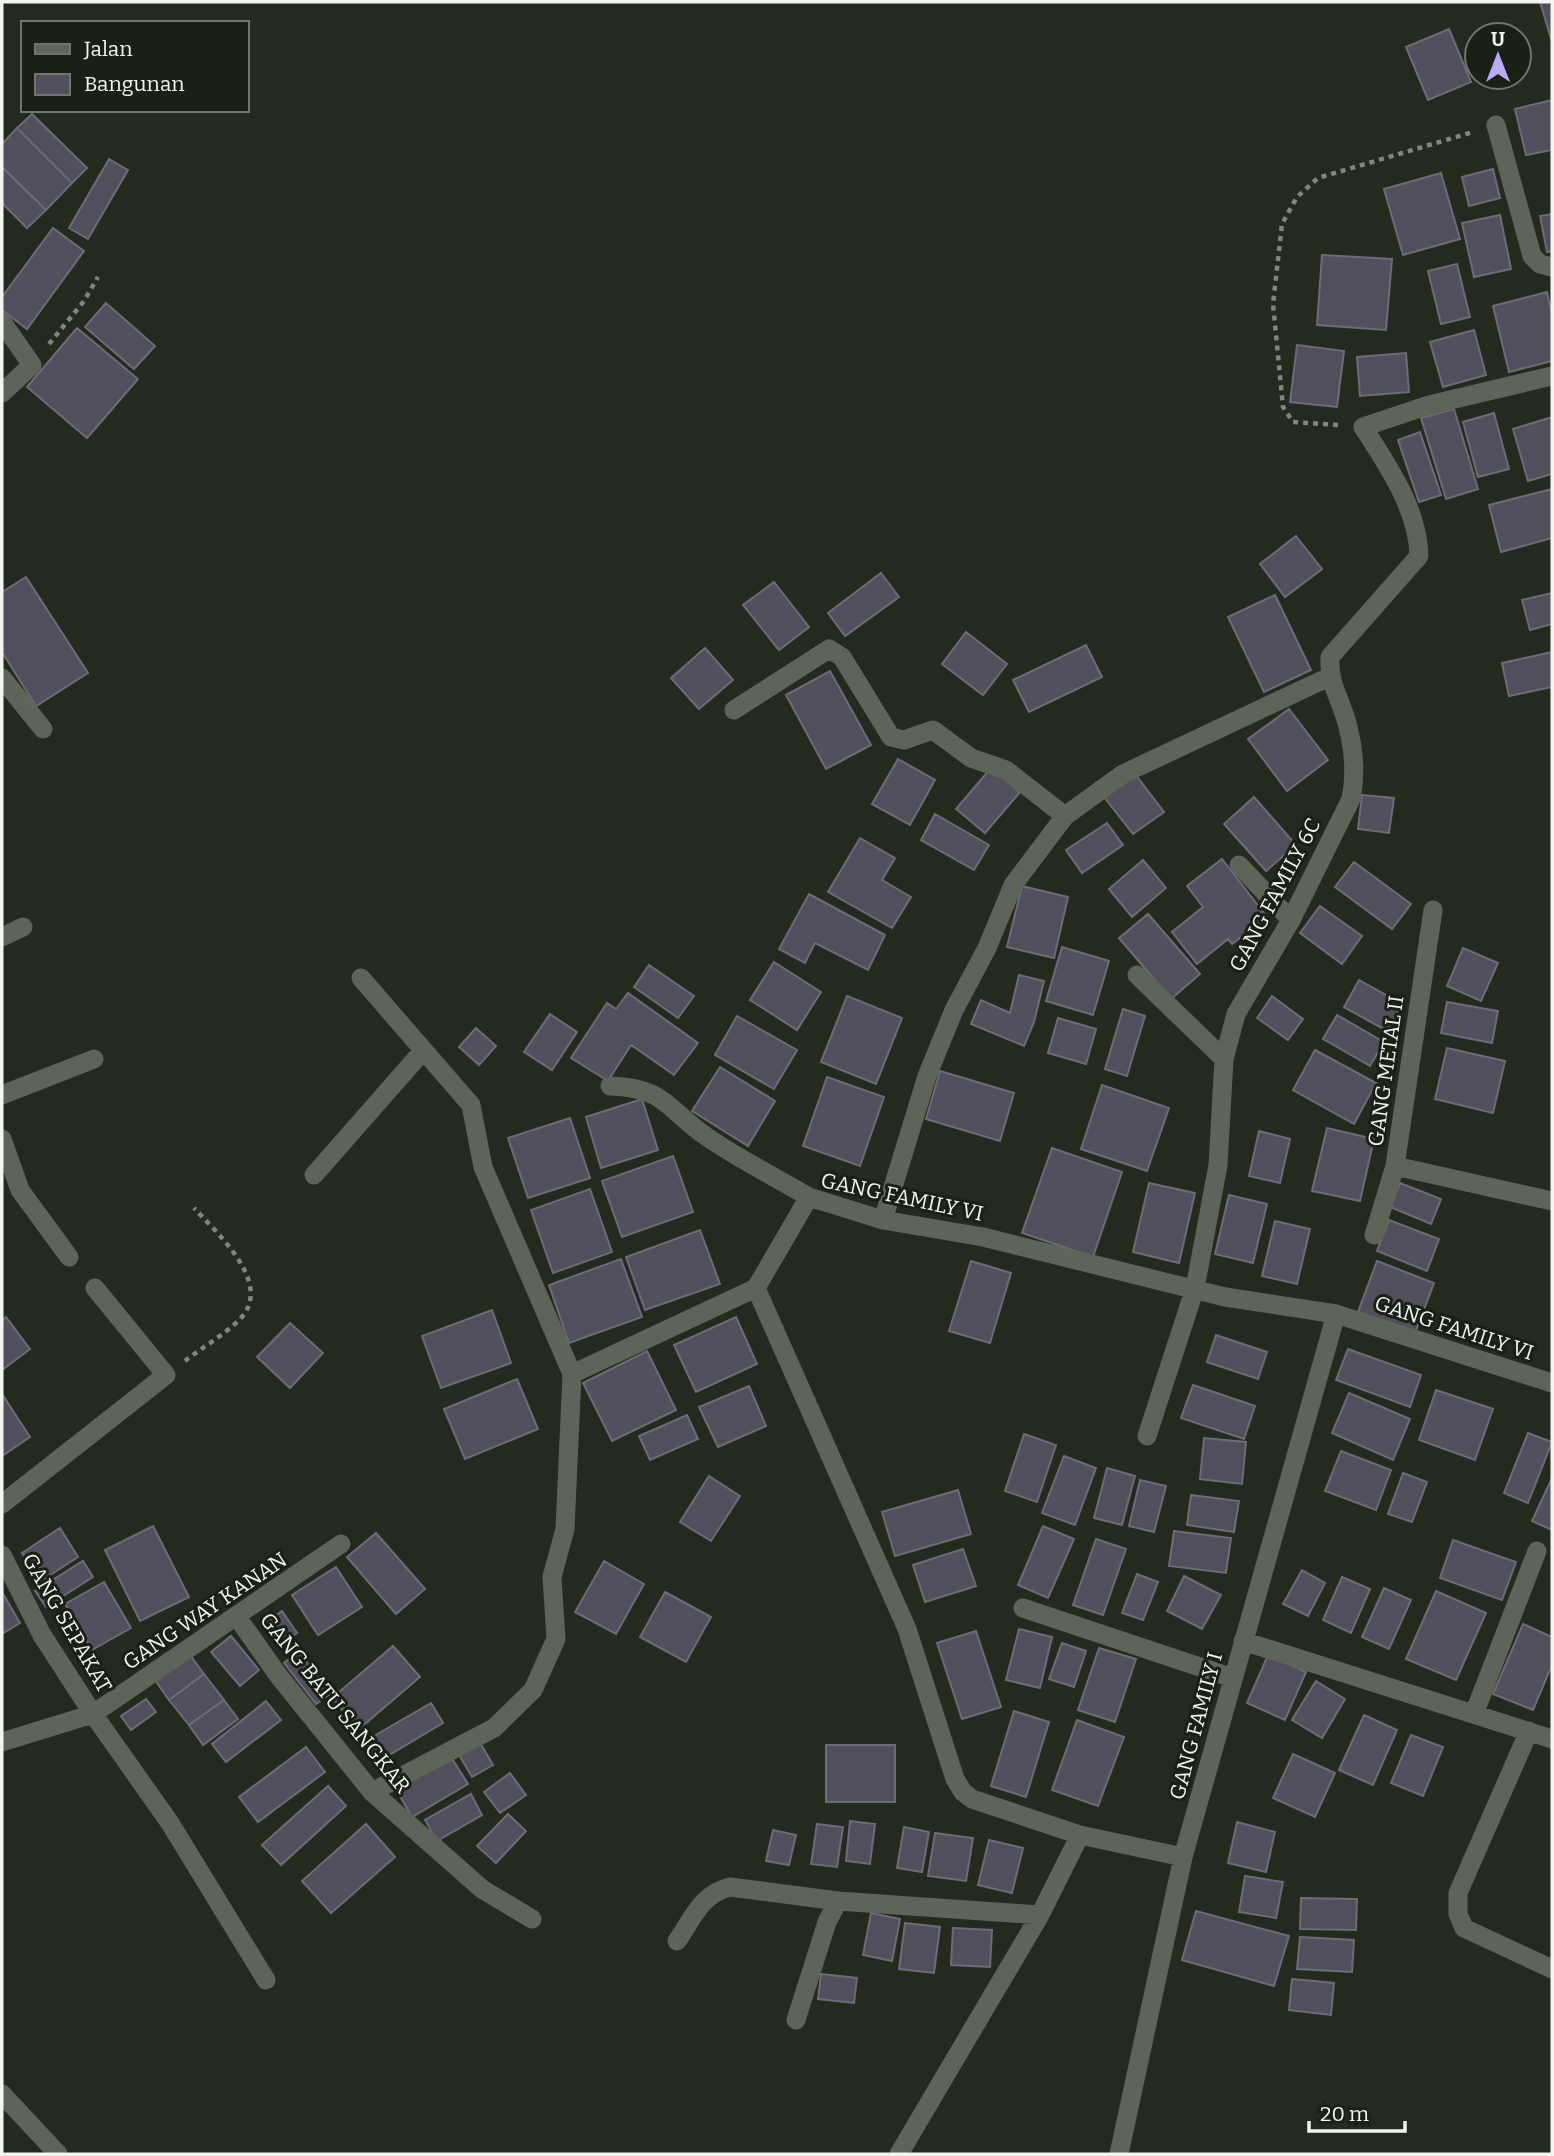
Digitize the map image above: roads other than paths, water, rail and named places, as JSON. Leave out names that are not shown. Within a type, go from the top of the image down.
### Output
[{"type":"street","points":[[1496,125],[1531,256],[1540,264],[1552,267]]},
{"type":"street","points":[[2,322],[32,365],[2,393]]},
{"type":"street","points":[[883,1220],[927,1076],[954,1010],[986,948],[1013,885],[1065,816],[1123,774],[1329,677],[1330,657],[1335,648],[1419,556],[1418,531],[1387,464],[1363,427],[1429,405],[1552,376]]},
{"type":"street","points":[[734,710],[830,649],[842,657],[891,737],[904,740],[933,730],[971,758],[1006,770],[1065,816]]},
{"type":"street","name":"GANG FAMILY 6C","points":[[1147,1436],[1195,1289],[1218,1165],[1224,1059],[1236,1014],[1291,920],[1351,799],[1356,777],[1348,725],[1329,677]]},
{"type":"street","points":[[2,678],[43,729]]},
{"type":"street","points":[[1239,865],[1291,920]]},
{"type":"street","name":"GANG METAL II","points":[[1374,1235],[1395,1166],[1433,910]]},
{"type":"street","points":[[2,937],[23,927]]},
{"type":"street","points":[[1137,975],[1224,1059]]},
{"type":"street","points":[[361,978],[422,1052],[447,1075],[471,1105],[484,1167],[572,1374],[565,1530],[552,1577],[556,1640],[533,1690],[494,1728],[372,1792]]},
{"type":"street","points":[[314,1175],[422,1052]]},
{"type":"street","points":[[2,1095],[94,1059]]},
{"type":"street","points":[[610,1086],[640,1088],[660,1097],[705,1136],[809,1197]]},
{"type":"street","points":[[2,1139],[20,1190],[69,1257]]},
{"type":"street","points":[[1395,1166],[1552,1202]]},
{"type":"street","name":"GANG FAMILY VI","points":[[756,1289],[809,1197],[883,1220],[983,1237],[1225,1297],[1336,1314],[1552,1383]]},
{"type":"street","points":[[2,1504],[166,1375],[94,1288]]},
{"type":"street","points":[[572,1374],[756,1289],[862,1520],[907,1629],[955,1779],[972,1800],[1080,1835],[1183,1857]]},
{"type":"street","name":"GANG FAMILY I","points":[[1119,2154],[1183,1857],[1336,1314]]},
{"type":"street","name":"GANG WAY KANAN","points":[[2,1742],[93,1714],[341,1545]]},
{"type":"street","points":[[1475,1714],[1537,1552]]},
{"type":"street","name":"GANG SEPAKAT","points":[[2,1555],[42,1635],[93,1714]]},
{"type":"street","points":[[1023,1608],[1233,1678]]},
{"type":"street","name":"GANG BATU SANGKAR","points":[[237,1617],[278,1675],[372,1792],[482,1889],[532,1919]]},
{"type":"street","points":[[1243,1641],[1552,1739]]},
{"type":"street","points":[[93,1714],[170,1823],[266,1980]]},
{"type":"street","points":[[1529,1731],[1458,1893],[1458,1914],[1464,1928],[1552,1969]]},
{"type":"street","points":[[899,2154],[1040,1915],[1080,1835]]},
{"type":"street","points":[[677,1941],[708,1895],[730,1888],[838,1901],[1040,1915]]},
{"type":"street","points":[[796,2020],[827,1922],[838,1901]]},
{"type":"street","points":[[2,2094],[58,2154]]}]
